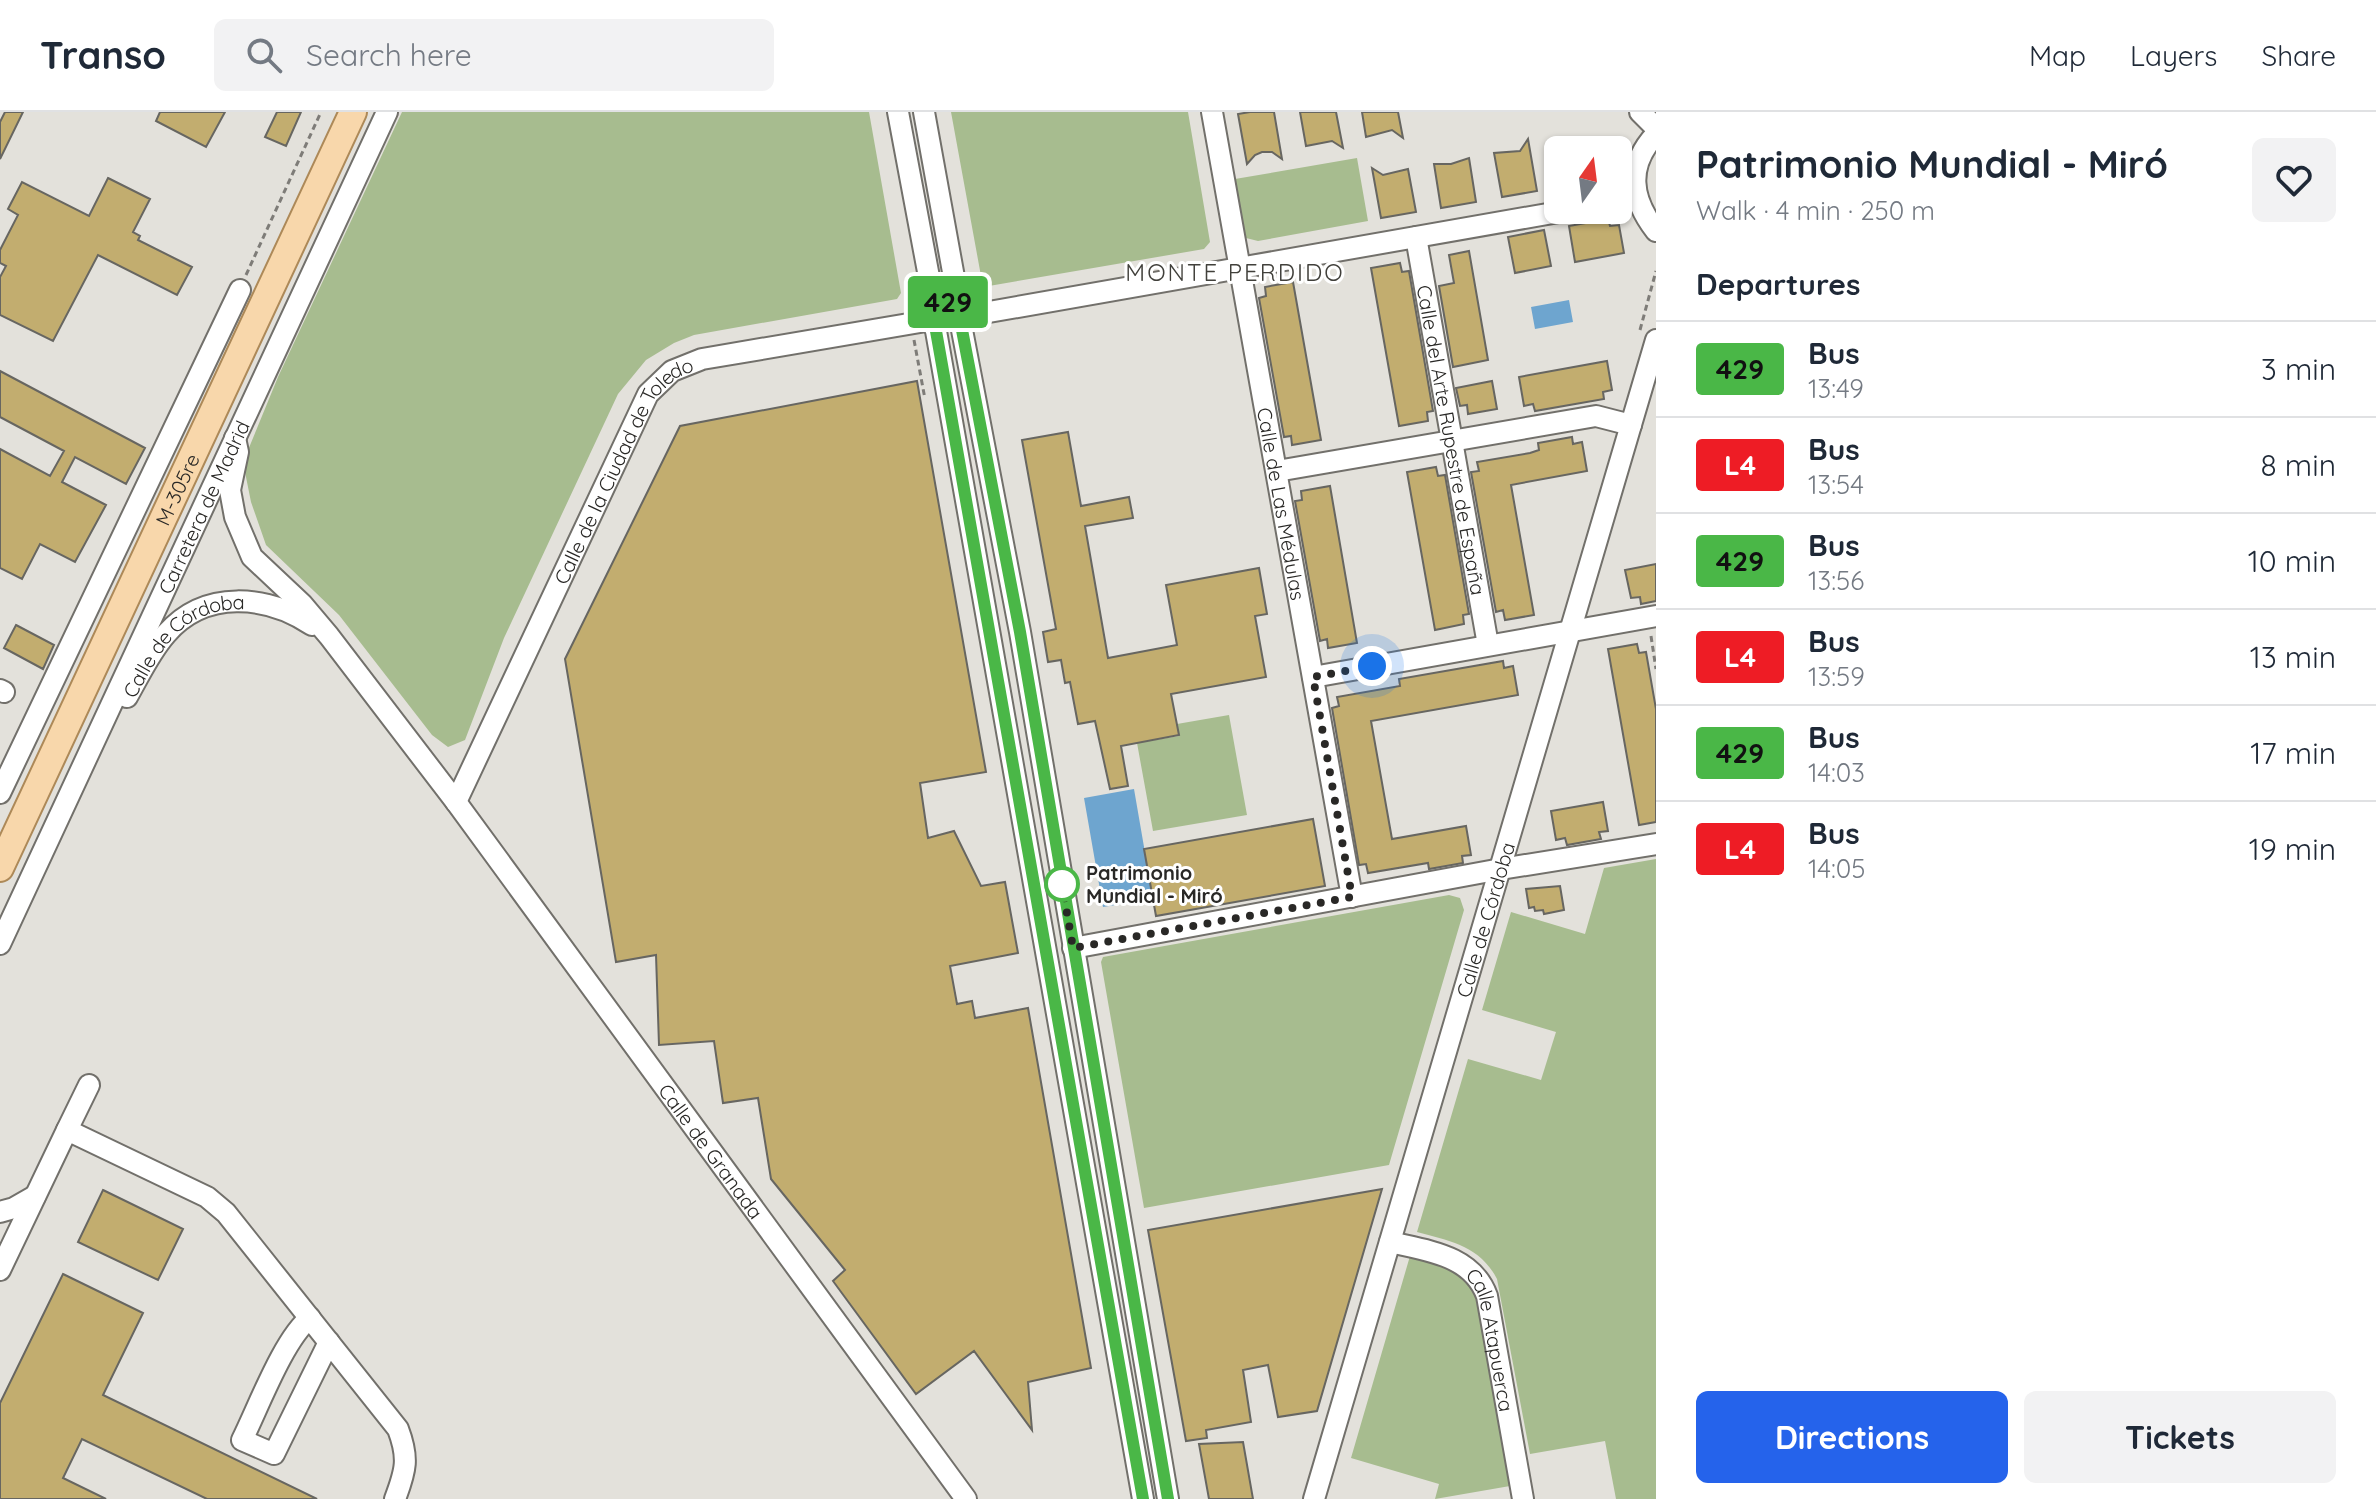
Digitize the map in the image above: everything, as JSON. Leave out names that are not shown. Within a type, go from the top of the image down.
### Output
[{"type":"main road","name":"M-305re","points":[[0,868],[353,112]]},
{"type":"street","name":"Carretera de Madrid","points":[[0,944],[387,112]]},
{"type":"street","points":[[898,112],[1143,1499]]},
{"type":"street","points":[[924,112],[1020,632],[1168,1499]]},
{"type":"street","name":"Calle de Las Médulas","points":[[1212,112],[1352,897]]},
{"type":"street","points":[[1640,112],[1656,128]]},
{"type":"street","points":[[1632,188],[1639,158],[1656,134]]},
{"type":"street","points":[[1632,204],[1656,231]]},
{"type":"street","points":[[934,320],[947,336],[962,317],[1544,215]]},
{"type":"street","name":"Calle del Arte Rupestre de España","points":[[1416,237],[1488,645]]},
{"type":"street","points":[[0,793],[240,290]]},
{"type":"street","points":[[934,320],[944,302],[962,317]]},
{"type":"street","name":"Calle de la Ciudad de Toledo","points":[[456,802],[648,394],[672,371],[702,359],[934,320]]},
{"type":"street","name":"Calle de Córdoba","points":[[1314,1499],[1656,340]]},
{"type":"street","points":[[1277,471],[1596,416],[1631,425]]},
{"type":"street","name":"Calle de Córdoba","points":[[235,438],[238,452],[230,490],[235,517],[252,557],[302,604],[329,636],[456,802]]},
{"type":"street","name":"Calle de Córdoba","points":[[100,728],[126,700],[167,631],[209,605],[242,600],[272,605],[298,616],[329,636]]},
{"type":"street","points":[[1313,677],[1570,630],[1653,624]]},
{"type":"street","name":"Calle de Granada","points":[[456,802],[966,1499]]},
{"type":"street","points":[[1073,948],[1501,869],[1656,844]]},
{"type":"street","points":[[1,1264],[9,1231],[35,1196],[89,1085]]},
{"type":"street","points":[[67,1130],[207,1197],[226,1213],[398,1429],[407,1452],[404,1475],[395,1499]]},
{"type":"street","points":[[0,1212],[35,1196]]},
{"type":"street","name":"Calle Atapuerca","points":[[1390,1242],[1453,1259],[1475,1273],[1482,1283],[1487,1296],[1523,1499]]},
{"type":"street","points":[[310,1318],[301,1325],[291,1342],[242,1440],[274,1454],[329,1342]]},
{"type":"path","points":[[240,290],[321,112]]},
{"type":"path","points":[[905,339],[914,339],[925,399]]},
{"type":"path","points":[[1653,624],[1656,669]]},
{"type":"green space","points":[[402,112],[869,112],[901,293],[897,299],[694,335],[646,360],[618,394],[504,638],[465,740],[448,747],[432,735],[339,615],[266,545],[251,502],[244,467],[278,377]]},
{"type":"green space","points":[[951,112],[1188,112],[1210,242],[1204,249],[983,287]]},
{"type":"green space","points":[[1357,158],[1368,221],[1258,241],[1246,238],[1235,179]]},
{"type":"green space","points":[[1229,715],[1247,815],[1153,831],[1137,743],[1179,736],[1177,724]]},
{"type":"green space","points":[[1656,859],[1656,1499],[1616,1499],[1605,1441],[1530,1454],[1497,1279],[1482,1259],[1463,1246],[1417,1232],[1468,1059],[1541,1080],[1556,1032],[1482,1010],[1511,912],[1585,934],[1604,868]]},
{"type":"green space","points":[[1449,895],[1460,898],[1464,910],[1389,1165],[1144,1208],[1101,962],[1103,957]]},
{"type":"green space","points":[[1410,1256],[1461,1273],[1474,1288],[1510,1486],[1435,1499],[1439,1484],[1351,1458]]},
{"type":"water","points":[[1569,300],[1573,322],[1535,329],[1531,307]]},
{"type":"water","points":[[1134,789],[1153,899],[1103,907],[1084,798]]},
{"type":"building","points":[[5,112],[23,112],[0,159],[0,122]]},
{"type":"building","points":[[160,112],[225,112],[206,147],[156,121]]},
{"type":"building","points":[[277,112],[301,112],[286,146],[265,137]]},
{"type":"building","points":[[1274,112],[1282,159],[1272,152],[1262,152],[1247,164],[1238,114]]},
{"type":"building","points":[[1300,112],[1336,112],[1343,148],[1332,141],[1306,146]]},
{"type":"building","points":[[1362,112],[1398,112],[1403,138],[1392,130],[1366,137]]},
{"type":"building","points":[[1528,139],[1537,191],[1502,197],[1494,153],[1520,151]]},
{"type":"building","points":[[1469,158],[1476,202],[1441,208],[1434,164],[1451,164]]},
{"type":"building","points":[[1372,168],[1383,175],[1408,169],[1416,212],[1381,218]]},
{"type":"building","points":[[108,178],[150,199],[133,232],[140,236],[138,240],[192,267],[177,295],[98,255],[53,341],[0,315],[0,277],[6,266],[0,263],[0,250],[18,215],[8,209],[22,182],[89,216]]},
{"type":"building","points":[[1619,225],[1624,253],[1575,262],[1569,226]]},
{"type":"building","points":[[1544,230],[1551,266],[1515,273],[1508,237]]},
{"type":"building","points":[[1469,251],[1488,360],[1453,367],[1439,286],[1454,283],[1449,255]]},
{"type":"building","points":[[1400,263],[1402,272],[1409,271],[1433,411],[1427,412],[1428,421],[1399,426],[1371,268]]},
{"type":"building","points":[[1293,282],[1321,440],[1292,445],[1291,436],[1284,437],[1259,298],[1266,296],[1265,287]]},
{"type":"building","points":[[1607,361],[1612,390],[1603,392],[1604,399],[1535,411],[1533,404],[1524,406],[1519,377]]},
{"type":"building","points":[[0,371],[145,448],[126,484],[75,457],[62,482],[106,505],[75,562],[40,544],[22,579],[0,568],[0,449],[50,476],[64,451],[0,417]]},
{"type":"building","points":[[917,381],[986,772],[920,783],[928,838],[954,831],[981,886],[1005,882],[1018,953],[950,966],[957,1004],[972,1001],[975,1018],[1028,1008],[1091,1368],[1028,1382],[1032,1430],[974,1351],[916,1394],[833,1281],[845,1270],[771,1179],[758,1098],[723,1103],[714,1041],[659,1045],[656,955],[616,962],[565,659],[680,426]]},
{"type":"building","points":[[1492,381],[1497,409],[1468,414],[1467,405],[1460,406],[1456,388]]},
{"type":"building","points":[[1068,432],[1081,506],[1129,497],[1133,518],[1085,526],[1108,658],[1177,645],[1166,585],[1259,568],[1267,614],[1255,616],[1266,677],[1171,694],[1179,735],[1121,746],[1128,786],[1110,789],[1095,721],[1078,724],[1070,682],[1065,683],[1061,660],[1048,662],[1043,632],[1056,629],[1022,440]]},
{"type":"building","points":[[1572,437],[1573,444],[1582,442],[1587,471],[1511,485],[1534,615],[1505,620],[1503,610],[1496,612],[1471,472],[1479,471],[1477,462],[1530,453],[1539,450],[1538,443]]},
{"type":"building","points":[[1436,467],[1438,476],[1445,475],[1469,614],[1463,615],[1464,624],[1435,630],[1407,472]]},
{"type":"building","points":[[1330,486],[1357,643],[1328,648],[1327,639],[1320,641],[1295,501],[1302,500],[1301,491]]},
{"type":"building","points":[[1656,564],[1656,601],[1641,604],[1640,597],[1631,598],[1625,570]]},
{"type":"building","points":[[16,625],[54,645],[43,669],[4,648]]},
{"type":"building","points":[[1637,644],[1639,653],[1646,652],[1656,709],[1656,822],[1639,825],[1608,649]]},
{"type":"building","points":[[1503,661],[1504,668],[1513,666],[1518,695],[1371,721],[1392,839],[1466,826],[1471,855],[1462,856],[1463,863],[1429,869],[1428,863],[1368,873],[1366,864],[1359,865],[1332,708],[1339,706],[1337,697],[1400,686],[1399,679]]},
{"type":"building","points":[[1603,802],[1608,831],[1599,832],[1601,839],[1567,845],[1565,838],[1556,840],[1551,811]]},
{"type":"building","points":[[1313,819],[1325,886],[1156,916],[1144,849]]},
{"type":"building","points":[[1560,886],[1564,910],[1544,914],[1543,910],[1529,908],[1526,889]]},
{"type":"building","points":[[1382,1189],[1317,1411],[1278,1417],[1268,1365],[1243,1370],[1251,1422],[1206,1430],[1207,1438],[1186,1441],[1148,1230]]},
{"type":"building","points":[[103,1190],[183,1229],[158,1280],[78,1242]]},
{"type":"building","points":[[63,1274],[143,1313],[103,1395],[317,1499],[207,1499],[82,1439],[63,1478],[106,1499],[0,1499],[0,1403]]},
{"type":"building","points":[[1243,1442],[1253,1499],[1209,1499],[1199,1444]]},
{"type":"bus line","name":"429","points":[[1143,1499],[1049,953],[932,320],[935,309],[944,302],[959,305],[966,316],[962,330],[972,391],[1020,632],[1168,1499]]},
{"type":"place","name":"Patrimonio Mundial - Miró","points":[[1062,884]]},
{"type":"district","name":"MONTE PERDIDO","points":[[1235,272]]},
{"type":"route","points":[[1062,884],[1073,948],[1352,897],[1313,677],[1372,666]]}]
